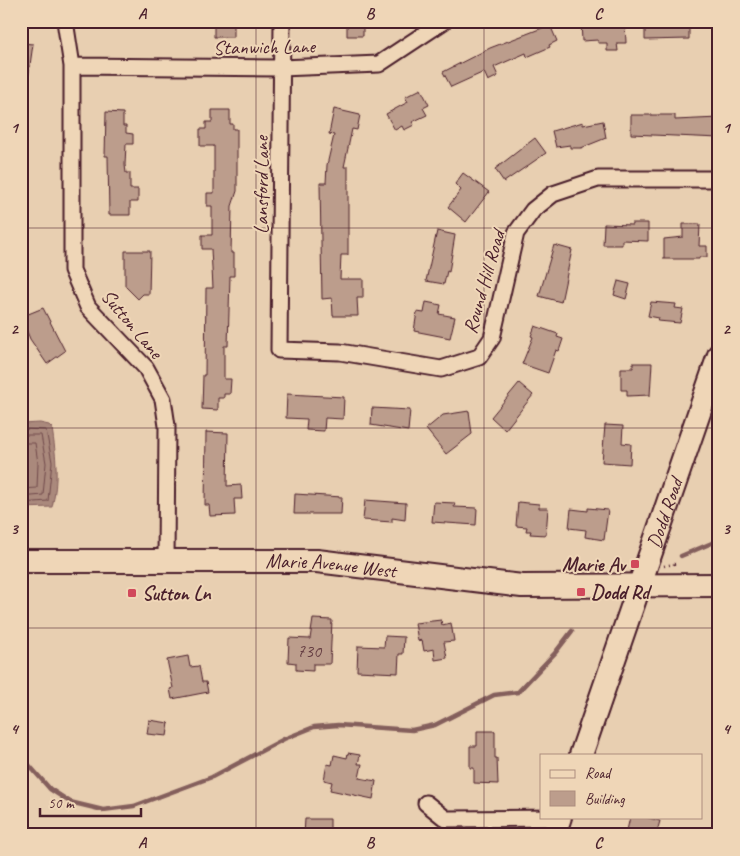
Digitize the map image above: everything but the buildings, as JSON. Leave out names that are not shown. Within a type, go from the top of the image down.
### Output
[{"type":"street","name":"Sutton Lane","points":[[65,21],[72,66],[72,270],[88,307],[146,368],[163,399],[167,426],[166,561]]},
{"type":"street","name":"Lansford Lane","points":[[279,350],[282,21]]},
{"type":"street","name":"Stanwich Lane","points":[[72,66],[281,68],[379,64],[444,21]]},
{"type":"street","name":"Round Hill Road","points":[[279,350],[340,352],[441,369],[480,356],[492,338],[516,233],[533,210],[553,194],[598,179],[719,179]]},
{"type":"street","name":"Dodd Road","points":[[582,754],[719,355]]},
{"type":"street","name":"Marie Avenue West","points":[[21,561],[317,562],[522,586],[719,585]]},
{"type":"street","points":[[426,803],[446,819],[558,823]]},
{"type":"water","points":[[40,423],[49,425],[52,428],[56,458],[56,478],[52,507],[21,508],[21,424]]},
{"type":"waterway","points":[[681,556],[719,540]]},
{"type":"waterway","points":[[21,756],[50,789],[70,802],[103,810],[134,806],[212,777],[284,739],[314,727],[338,725],[412,730],[435,725],[494,695],[518,692],[555,653],[572,631]]},
{"type":"place","name":"Marie Av","points":[[635,564]]},
{"type":"place","name":"Dodd Rd","points":[[581,592]]},
{"type":"place","name":"Sutton Ln","points":[[132,593]]}]
